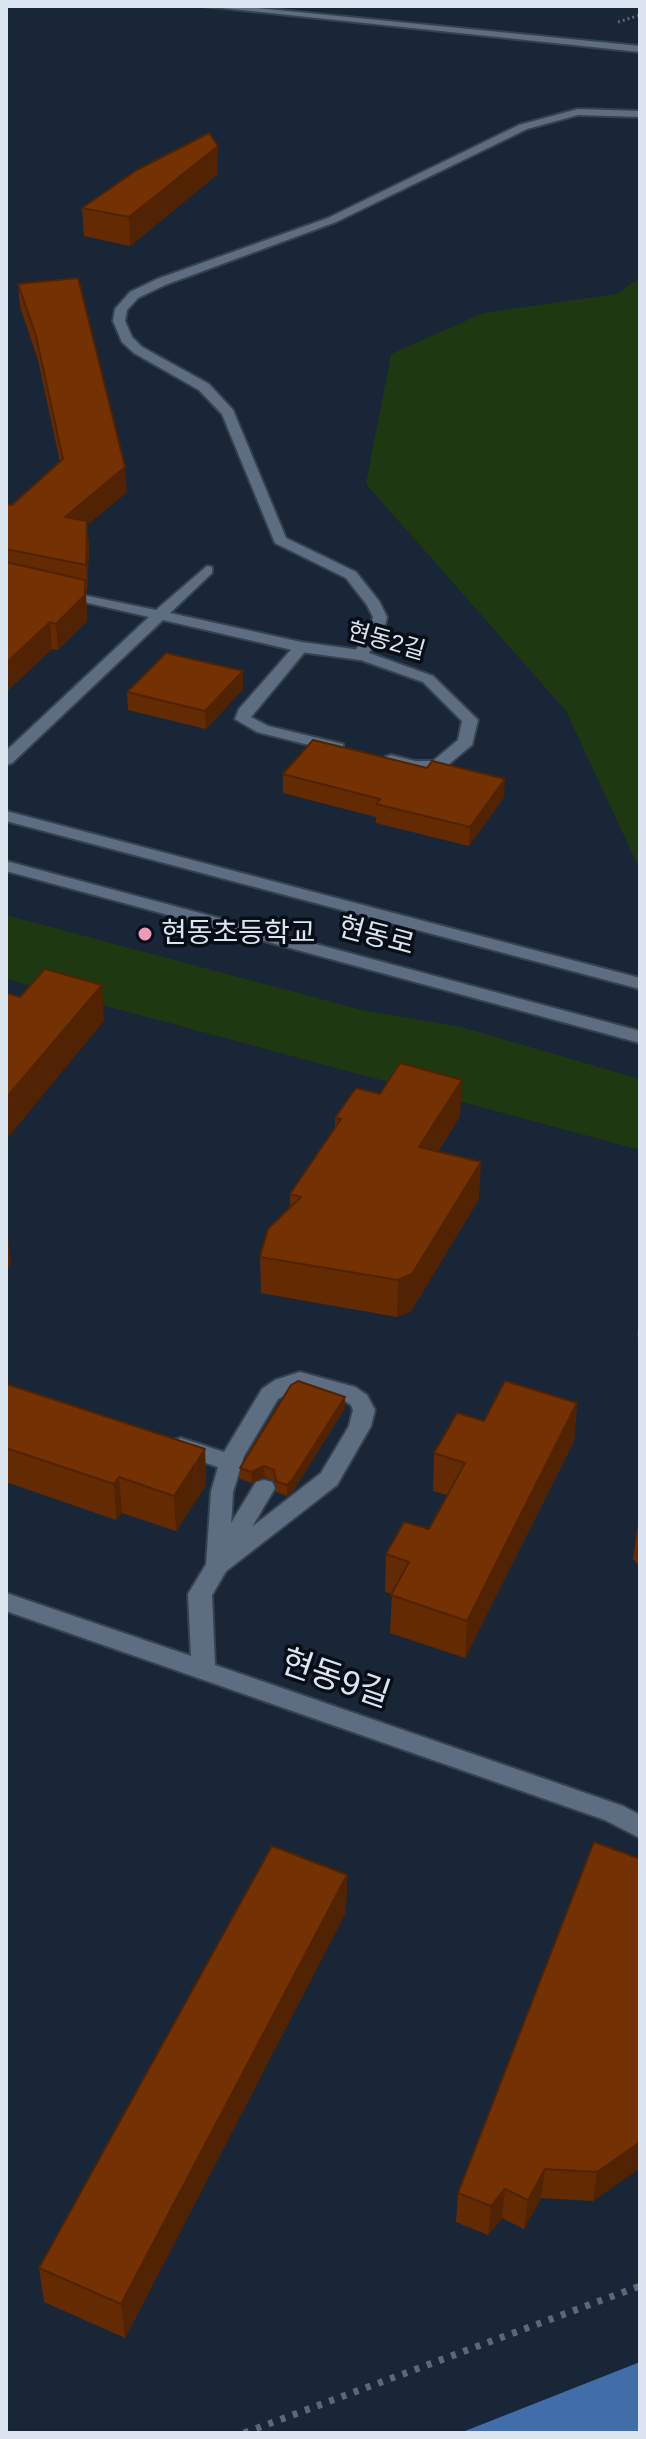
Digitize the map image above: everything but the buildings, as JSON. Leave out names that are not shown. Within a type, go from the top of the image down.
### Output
[{"type":"street","points":[[208,6],[640,49]]},
{"type":"street","points":[[360,655],[377,630],[380,617],[374,604],[351,575],[280,540],[228,413],[204,387],[138,350],[126,339],[119,321],[121,309],[134,295],[161,282],[332,220],[523,127],[578,112],[640,114]]},
{"type":"street","points":[[6,760],[207,570]]},
{"type":"street","name":"현동2길","points":[[46,589],[301,647],[360,655],[428,679],[470,720],[466,742],[437,766],[415,766],[263,729],[243,719],[245,712],[301,647]]},
{"type":"street","name":"현동로","points":[[6,816],[640,984]]},
{"type":"street","name":"현동로","points":[[6,866],[640,1037]]},
{"type":"street","points":[[300,1380],[347,1392],[359,1400],[364,1410],[360,1426],[329,1479],[217,1566],[222,1492],[230,1463],[270,1394],[283,1385],[300,1380]]},
{"type":"street","points":[[156,1437],[230,1463]]},
{"type":"street","points":[[203,1670],[200,1594],[264,1488]]},
{"type":"street","name":"현동9길","points":[[6,1602],[614,1813],[640,1827]]},
{"type":"path","points":[[244,2433],[640,2286]]},
{"type":"green space","points":[[640,278],[640,870],[566,711],[366,484],[391,354],[483,313],[616,294]]},
{"type":"green space","points":[[6,915],[362,1010],[461,1027],[640,1079],[640,1150],[6,979]]},
{"type":"water","points":[[640,2362],[640,2433],[460,2433]]},
{"type":"place","name":"현동초등학교","points":[[145,934]]}]
